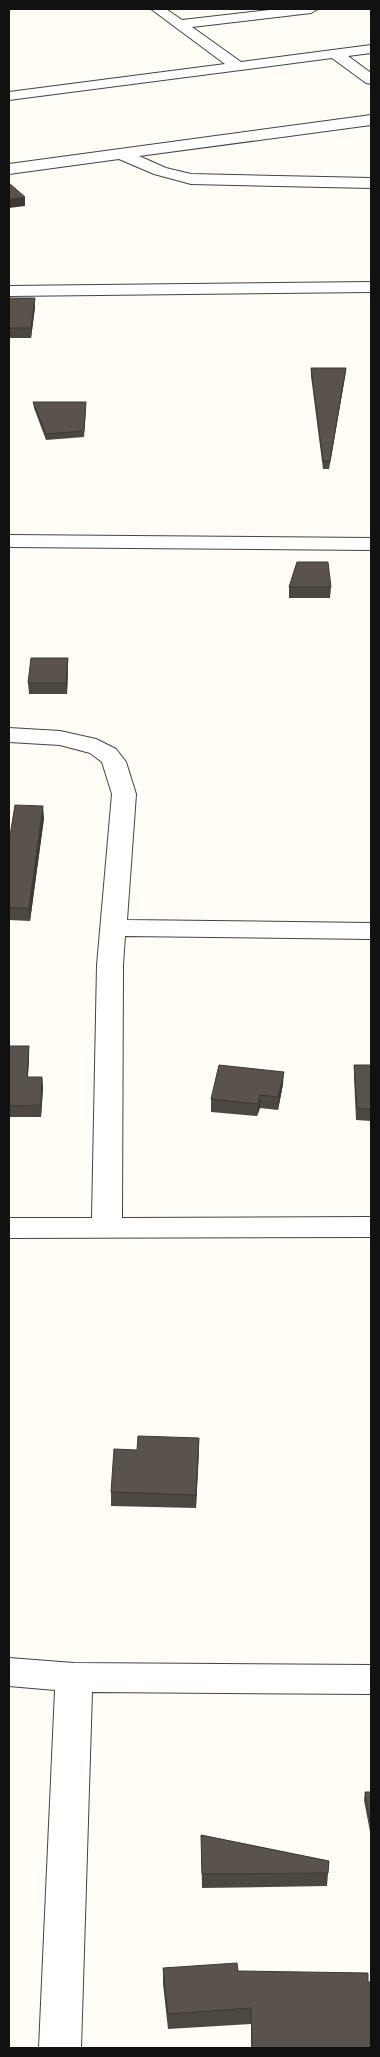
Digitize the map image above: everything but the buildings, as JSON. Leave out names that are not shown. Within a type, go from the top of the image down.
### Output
[{"type":"street","points":[[158,9],[238,66]]},
{"type":"street","points":[[180,24],[311,9]]},
{"type":"street","points":[[9,96],[371,49]]},
{"type":"street","points":[[334,53],[371,80]]},
{"type":"street","points":[[9,169],[371,120]]},
{"type":"street","points":[[123,155],[160,171],[191,179],[371,183]]},
{"type":"street","points":[[9,291],[371,287]]},
{"type":"street","points":[[9,541],[371,544]]},
{"type":"street","points":[[9,736],[48,736],[85,744],[108,754],[118,771],[124,794],[113,928],[107,1229]]},
{"type":"street","points":[[113,928],[371,931]]},
{"type":"street","points":[[9,1228],[371,1227]]},
{"type":"street","points":[[9,1672],[74,1677],[371,1679]]},
{"type":"street","points":[[60,2048],[74,1677]]}]
